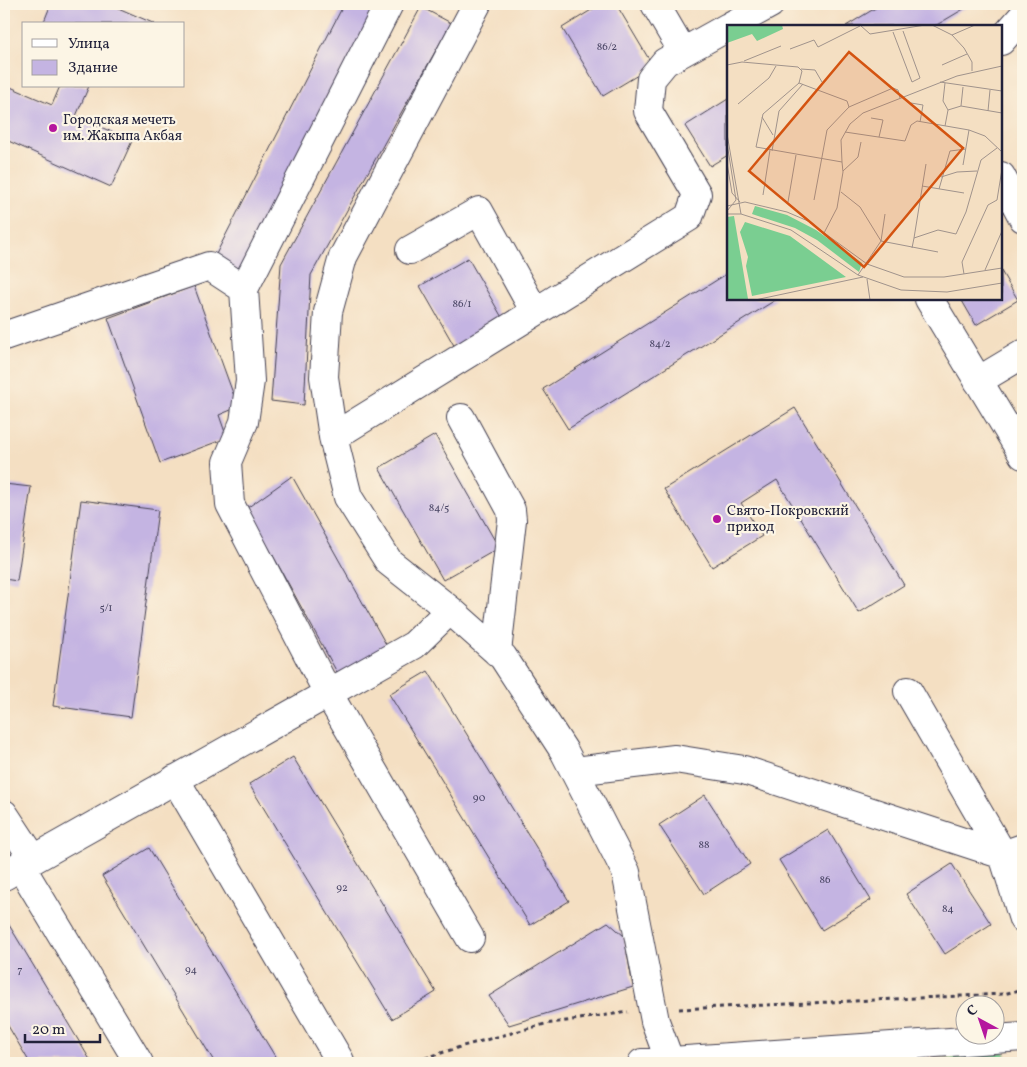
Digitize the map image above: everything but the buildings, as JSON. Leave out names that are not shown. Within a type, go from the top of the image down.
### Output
[{"type":"street","points":[[389,4],[244,289],[250,381],[244,422],[227,462],[230,504],[328,693],[470,938]]},
{"type":"street","points":[[655,4],[684,52]]},
{"type":"street","points":[[733,25],[770,4]]},
{"type":"street","points":[[466,8],[343,257],[328,312],[324,376],[332,437],[348,497],[389,562],[450,610],[503,657],[564,750],[626,872],[653,1011],[670,1062]]},
{"type":"street","points":[[1002,40],[1023,16]]},
{"type":"street","points":[[332,437],[689,218],[697,194],[648,112],[651,79],[665,62],[727,28]]},
{"type":"street","points":[[1002,178],[1023,218]]},
{"type":"street","points":[[410,250],[479,211],[535,312]]},
{"type":"street","points":[[4,336],[209,266],[244,289]]},
{"type":"street","points":[[930,300],[1023,455]]},
{"type":"street","points":[[978,380],[1023,354]]},
{"type":"street","points":[[461,418],[511,510],[512,520],[497,652]]},
{"type":"street","points":[[19,866],[414,644],[450,610]]},
{"type":"street","points":[[908,691],[1013,851],[1023,918]]},
{"type":"street","points":[[575,771],[675,759],[744,770],[1013,851]]},
{"type":"street","points":[[175,779],[340,1061]]},
{"type":"street","points":[[4,814],[19,866],[139,1063]]},
{"type":"street","points":[[642,1063],[1023,1036]]},
{"type":"path","points":[[410,1063],[545,1024],[622,1012],[1004,994],[1023,989]]},
{"type":"green space","points":[[1005,1052],[1005,1063],[877,1063],[982,1056]]},
{"type":"place","name":"Городская мечеть им. Жакыпа Акбая","points":[[53,128]]},
{"type":"place","name":"Свято-Покровский приход","points":[[717,519]]}]
